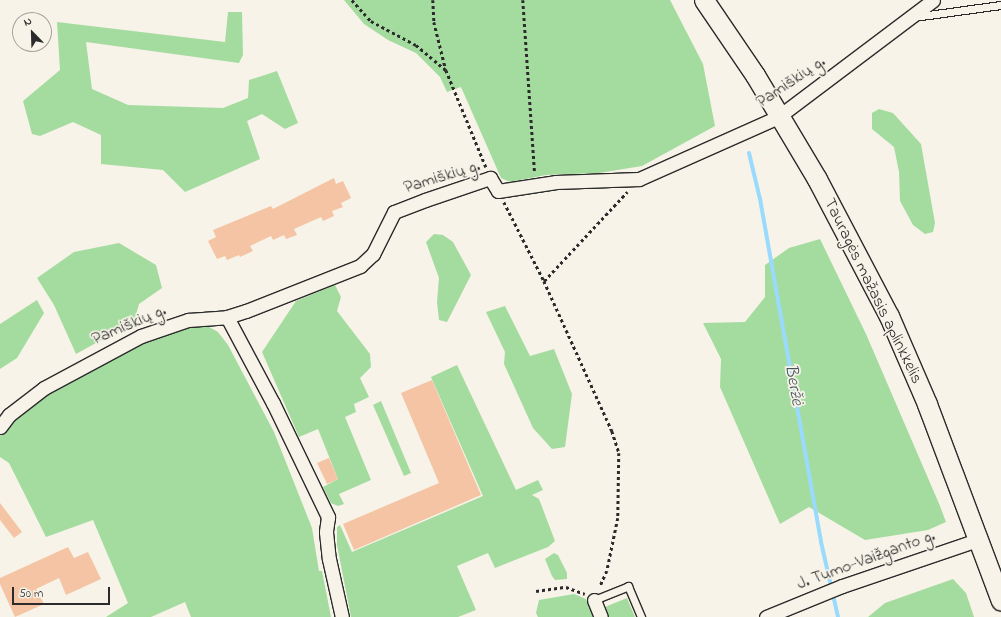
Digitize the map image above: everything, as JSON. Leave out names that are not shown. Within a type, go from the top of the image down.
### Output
[{"type":"main road","name":"Tauragės mažasis aplinkkelis","points":[[704,0],[755,75],[778,117],[817,179],[889,316],[927,404],[980,539],[1001,601]]},
{"type":"street","name":"Pamiškių g.","points":[[0,427],[24,402],[112,349],[175,323],[227,317],[309,288],[360,266],[372,254],[394,212],[490,178],[498,191],[535,184],[639,179],[778,117],[912,17],[932,0]]},
{"type":"street","points":[[227,317],[274,403],[328,517],[326,532],[329,559],[342,617]]},
{"type":"street","name":"J. Tumo-Vaižganto g.","points":[[766,617],[842,586],[980,539]]},
{"type":"street","points":[[594,600],[601,617]]},
{"type":"lane","points":[[912,17],[1001,5]]},
{"type":"lane","points":[[594,600],[628,586],[641,617]]},
{"type":"path","points":[[352,0],[371,22],[416,45],[446,70]]},
{"type":"path","points":[[433,0],[434,22],[446,70],[490,178]]},
{"type":"path","points":[[524,0],[535,184]]},
{"type":"path","points":[[544,281],[639,179]]},
{"type":"path","points":[[498,191],[544,281],[612,431],[619,453],[618,518],[607,571],[594,600],[580,591],[566,587],[536,591]]},
{"type":"green space","points":[[344,0],[670,0],[703,64],[715,126],[642,166],[599,173],[546,175],[510,182],[501,178],[461,87],[447,92],[440,77],[416,53],[388,40],[364,24]]},
{"type":"green space","points":[[228,12],[242,12],[243,55],[239,63],[86,42],[92,89],[128,105],[223,108],[248,98],[249,80],[277,71],[298,123],[285,129],[262,114],[247,121],[260,159],[185,192],[163,170],[101,164],[101,135],[73,122],[40,136],[32,134],[23,101],[60,70],[57,22],[225,42]]},
{"type":"green space","points":[[879,109],[893,113],[921,144],[935,223],[933,232],[925,234],[913,225],[900,201],[899,172],[894,147],[872,129],[872,113]]},
{"type":"green space","points":[[434,234],[443,235],[453,242],[471,275],[447,322],[439,320],[437,302],[439,278],[426,242]]},
{"type":"green space","points":[[820,239],[866,334],[946,522],[928,530],[865,540],[809,507],[780,524],[720,387],[721,359],[703,323],[745,322],[765,297],[765,265],[789,248]]},
{"type":"green space","points":[[119,243],[156,265],[162,288],[139,304],[134,322],[76,354],[54,305],[37,278],[74,252]]},
{"type":"green space","points":[[335,285],[341,297],[337,311],[370,354],[371,367],[360,378],[369,397],[354,404],[356,412],[345,417],[371,480],[339,494],[344,504],[338,506],[331,503],[323,487],[338,479],[318,429],[299,437],[262,352],[296,301]]},
{"type":"green space","points":[[37,300],[44,313],[17,358],[0,369],[0,324]]},
{"type":"green space","points":[[505,306],[530,356],[554,349],[572,394],[565,447],[552,449],[533,428],[504,364],[505,352],[486,312]]},
{"type":"green space","points":[[183,324],[204,324],[218,332],[228,345],[274,432],[312,528],[319,571],[322,571],[331,617],[191,617],[185,602],[151,617],[106,617],[128,603],[93,520],[46,537],[9,463],[0,457],[0,436],[18,411],[105,356]]},
{"type":"green space","points":[[457,365],[516,490],[538,480],[543,490],[532,495],[539,499],[555,541],[548,547],[495,568],[488,553],[457,566],[476,610],[458,617],[351,617],[337,545],[337,527],[340,525],[352,552],[483,496],[431,377]]},
{"type":"green space","points":[[381,401],[411,473],[404,476],[373,405]]},
{"type":"green space","points":[[554,553],[558,555],[567,573],[567,579],[555,580],[552,576],[545,559]]},
{"type":"green space","points":[[953,579],[966,593],[974,617],[868,617],[885,603]]},
{"type":"green space","points":[[574,594],[586,599],[594,617],[538,617],[536,613],[539,600]]},
{"type":"green space","points":[[627,598],[635,617],[609,617],[605,607]]},
{"type":"building","points":[[334,178],[336,184],[343,181],[351,198],[341,203],[343,207],[332,211],[334,216],[323,221],[321,217],[294,229],[297,235],[286,239],[284,235],[273,240],[271,236],[250,246],[253,251],[240,257],[239,255],[227,260],[225,256],[217,259],[208,241],[216,237],[213,230],[271,206],[273,209]]},
{"type":"building","points":[[432,380],[481,495],[354,550],[343,524],[439,483],[401,393]]},
{"type":"building","points":[[329,458],[338,479],[327,484],[317,463]]},
{"type":"building","points":[[0,503],[22,532],[14,538],[0,520]]},
{"type":"building","points":[[68,547],[74,558],[88,552],[101,579],[66,595],[59,578],[36,589],[44,604],[15,617],[0,584],[0,578]]},
{"type":"waterway","name":"Beržė","points":[[749,153],[760,199],[821,542],[838,617]]}]
